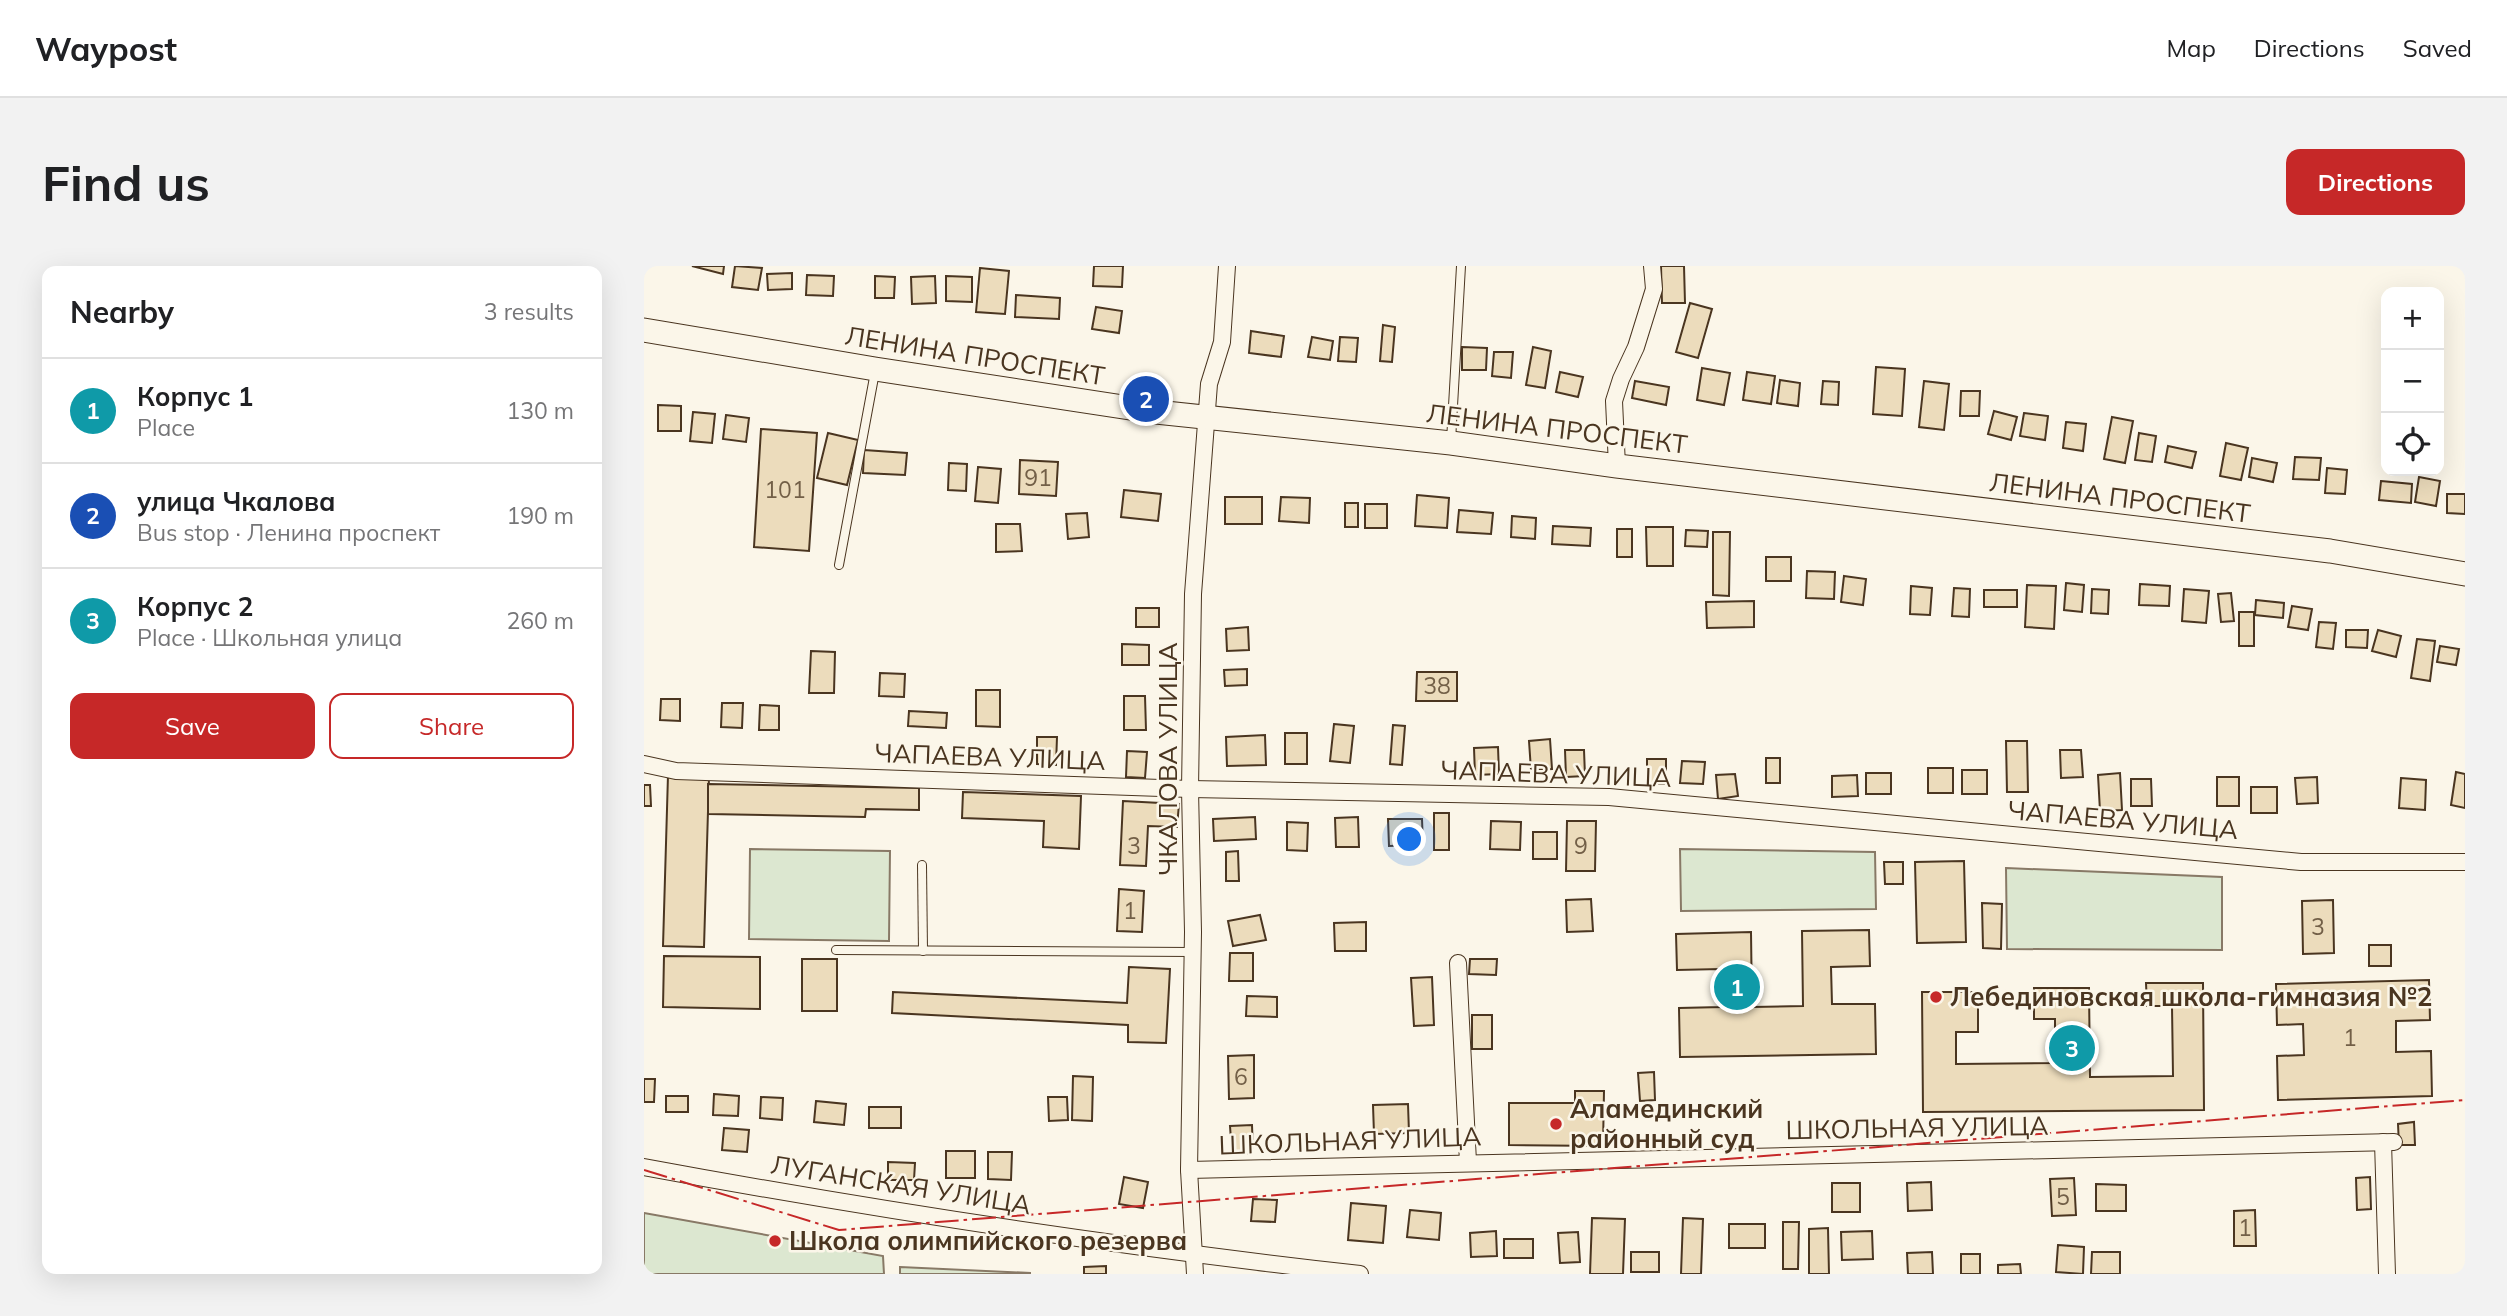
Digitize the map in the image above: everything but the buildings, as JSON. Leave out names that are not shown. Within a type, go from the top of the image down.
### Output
[{"type":"main road","name":"ЛЕНИНА ПРОСПЕКТ","points":[[644,330],[876,369],[1206,418],[1451,443],[1617,466],[2330,551],[2465,573]]},
{"type":"street","name":"ЧКАЛОВА УЛИЦА","points":[[1195,1274],[1189,1170],[1193,952],[1190,789],[1193,594],[1209,384],[1222,342],[1227,266]]},
{"type":"street","points":[[1617,466],[1614,401],[1636,347],[1654,289],[1652,266]]},
{"type":"street","name":"ЧАПАЕВА УЛИЦА","points":[[644,764],[676,771],[1190,789],[1609,797],[2301,862],[2465,862]]},
{"type":"street","points":[[1458,963],[1468,1162]]},
{"type":"street","name":"ШКОЛЬНАЯ УЛИЦА","points":[[1189,1170],[2388,1142],[2387,1274]]},
{"type":"street","name":"ЛУГАНСКАЯ УЛИЦА","points":[[644,1167],[766,1190],[1194,1255],[1360,1274]]},
{"type":"lane","points":[[1451,443],[1461,266]]},
{"type":"lane","points":[[839,565],[876,369]]},
{"type":"lane","points":[[922,865],[923,951]]},
{"type":"lane","points":[[836,950],[1193,952]]},
{"type":"green space","points":[[750,849],[890,851],[889,941],[749,939]]},
{"type":"green space","points":[[1680,849],[1875,852],[1876,909],[1681,911]]},
{"type":"green space","points":[[2006,868],[2222,877],[2222,950],[2007,949]]},
{"type":"green space","points":[[644,1213],[883,1256],[884,1274],[644,1274]]},
{"type":"green space","points":[[900,1267],[1030,1273],[1030,1274],[900,1274]]},
{"type":"power","points":[[644,1170],[839,1230],[2465,1100]]},
{"type":"place","name":"улица Чкалова","points":[[1146,399]]},
{"type":"place","name":"Корпус 1","points":[[1737,987]]},
{"type":"place","name":"Лебединовская школа-гимназия №2","points":[[1936,997]]},
{"type":"place","name":"Корпус 2","points":[[2072,1048]]},
{"type":"place","name":"Аламединский районный суд","points":[[1556,1124]]},
{"type":"place","name":"Школа олимпийского резерва","points":[[775,1241]]}]
